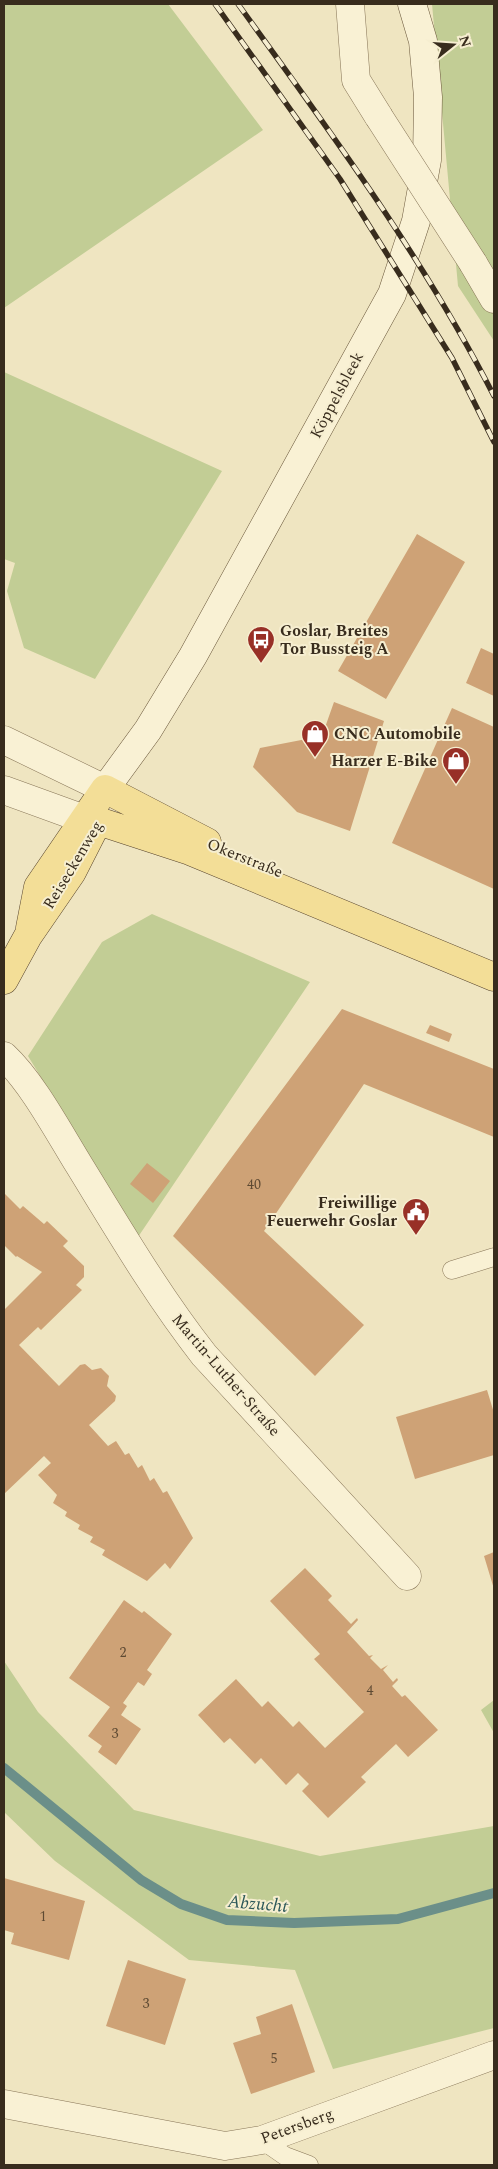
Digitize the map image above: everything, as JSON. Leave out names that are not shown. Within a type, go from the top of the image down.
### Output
[{"type":"main road","name":"Reiseckenweg","points":[[4,980],[28,936],[38,887],[113,793]]},
{"type":"main road","name":"Okerstraße","points":[[113,793],[196,837],[493,969]]},
{"type":"main road","name":"Okerstraße","points":[[91,820],[190,851],[493,969]]},
{"type":"street","points":[[350,4],[356,80],[494,298]]},
{"type":"street","name":"Köppelsbleek","points":[[113,793],[165,734],[205,658],[227,595],[392,294],[416,220],[427,160],[428,97],[423,41],[412,4]]},
{"type":"street","name":"Okerstraße","points":[[4,740],[113,793]]},
{"type":"street","name":"Okerstraße","points":[[4,790],[91,820]]},
{"type":"street","name":"Martin-Luther-Straße","points":[[4,1056],[14,1066],[58,1131],[174,1317],[204,1355],[407,1576]]},
{"type":"street","name":"Petersberg","points":[[4,2104],[225,2146],[262,2140],[494,2055]]},
{"type":"lane","points":[[452,1270],[494,1258]]},
{"type":"lane","points":[[262,2140],[285,2156],[308,2165]]},
{"type":"green space","points":[[4,4],[168,4],[263,130],[4,308]]},
{"type":"green space","points":[[432,4],[494,4],[494,341],[458,286]]},
{"type":"green space","points":[[4,372],[222,471],[95,679],[24,648],[7,591],[15,563],[4,559]]},
{"type":"green space","points":[[152,914],[310,982],[138,1237],[28,1056],[102,942]]},
{"type":"green space","points":[[4,1661],[38,1712],[134,1810],[320,1856],[494,1826],[494,2028],[333,2069],[295,1970],[189,1960],[55,1861],[4,1812]]},
{"type":"green space","points":[[494,1700],[494,1733],[481,1710]]},
{"type":"building","points":[[417,534],[465,562],[386,699],[338,671]]},
{"type":"building","points":[[481,648],[494,654],[494,696],[466,683]]},
{"type":"building","name":"CNC Automobile","points":[[334,702],[384,721],[350,831],[297,812],[253,767],[260,748],[322,736]]},
{"type":"building","name":"Harzer E-Bike","points":[[452,708],[494,727],[494,889],[392,843]]},
{"type":"building","points":[[342,1009],[494,1069],[494,1137],[364,1084],[264,1231],[364,1325],[315,1376],[173,1236]]},
{"type":"building","points":[[430,1025],[452,1034],[449,1042],[426,1033]]},
{"type":"building","points":[[147,1163],[170,1181],[153,1203],[130,1184]]},
{"type":"building","points":[[4,1193],[20,1209],[23,1206],[44,1224],[47,1221],[68,1241],[63,1246],[84,1266],[84,1277],[76,1285],[82,1290],[41,1330],[38,1327],[19,1345],[59,1386],[80,1365],[85,1364],[92,1370],[101,1368],[109,1376],[107,1386],[116,1396],[115,1401],[89,1425],[108,1446],[116,1441],[125,1455],[129,1453],[138,1468],[142,1465],[150,1481],[154,1478],[163,1493],[167,1491],[193,1538],[170,1569],[165,1563],[147,1581],[102,1555],[105,1550],[90,1542],[93,1537],[78,1529],[80,1525],[65,1516],[67,1512],[53,1503],[57,1495],[38,1475],[51,1463],[44,1456],[4,1494],[4,1310],[42,1272],[16,1257],[4,1245]]},
{"type":"building","points":[[487,1390],[494,1413],[494,1455],[415,1479],[396,1417]]},
{"type":"building","points":[[494,1552],[494,1589],[484,1556]]},
{"type":"building","points":[[305,1568],[332,1596],[328,1600],[351,1624],[357,1618],[358,1620],[347,1632],[369,1656],[373,1655],[370,1658],[381,1669],[388,1665],[383,1670],[393,1682],[397,1678],[398,1680],[392,1686],[402,1697],[405,1695],[438,1730],[408,1757],[396,1744],[361,1777],[366,1782],[328,1818],[302,1791],[309,1784],[298,1773],[286,1785],[261,1758],[255,1764],[230,1738],[224,1743],[198,1715],[236,1679],[262,1707],[268,1701],[293,1727],[299,1721],[325,1748],[364,1712],[314,1659],[320,1654],[270,1601]]},
{"type":"building","points":[[124,1600],[142,1613],[144,1611],[172,1634],[147,1670],[152,1674],[144,1686],[138,1682],[123,1703],[127,1706],[121,1715],[141,1729],[116,1765],[98,1752],[102,1746],[88,1736],[110,1707],[69,1678]]},
{"type":"building","points":[[4,1878],[85,1901],[69,1960],[11,1944],[14,1933],[4,1930]]},
{"type":"building","points":[[128,1960],[186,1979],[165,2045],[106,2026]]},
{"type":"building","points":[[292,2004],[315,2072],[251,2094],[233,2043],[261,2034],[256,2017]]},
{"type":"waterway","name":"Abzucht","points":[[4,1768],[141,1880],[181,1904],[227,1920],[294,1923],[398,1919],[494,1893]]},
{"type":"railway","points":[[215,4],[340,179],[452,358],[494,442]]},
{"type":"railway","points":[[238,4],[340,147],[406,244],[466,344],[494,396]]},
{"type":"place","name":"Goslar, Breites Tor Bussteig A","points":[[261,664]]},
{"type":"place","name":"CNC Automobile","points":[[315,758]]},
{"type":"place","name":"Harzer E-Bike","points":[[456,785]]},
{"type":"place","name":"Freiwillige Feuerwehr Goslar","points":[[416,1236]]}]
